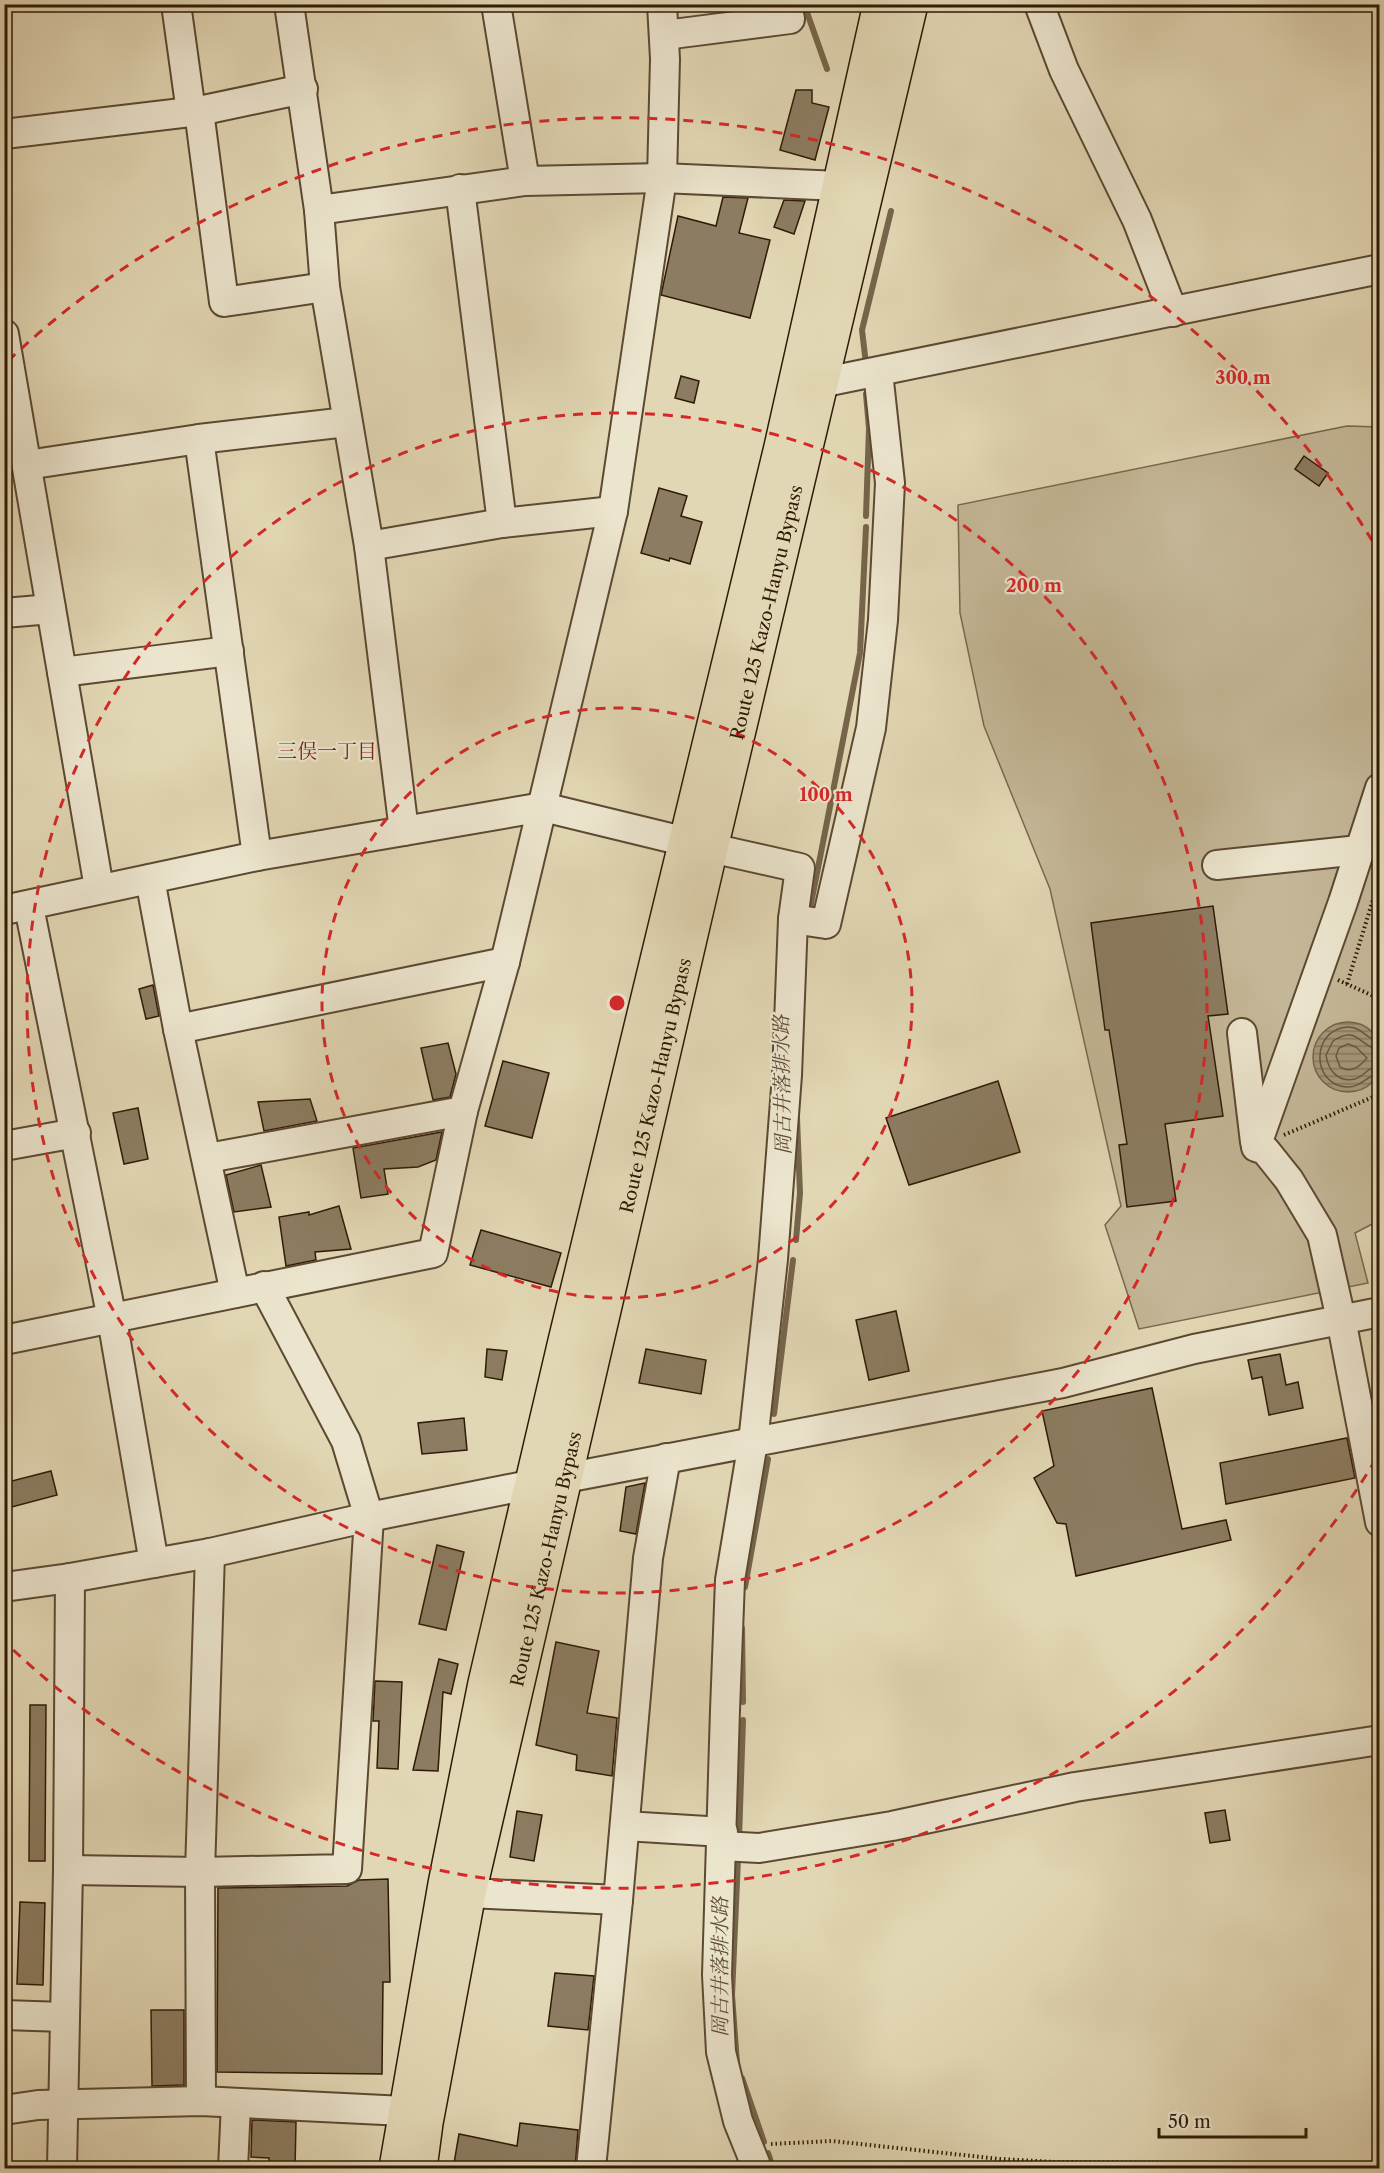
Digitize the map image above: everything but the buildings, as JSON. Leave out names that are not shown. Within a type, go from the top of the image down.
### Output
[{"type":"highway","name":"Route 125 Kazo-Hanyu Bypass","points":[[420,2169],[469,1893],[565,1477],[781,447],[880,4]]},
{"type":"highway","name":"Route 125 Kazo-Hanyu Bypass","points":[[396,2169],[404,2111],[485,1683],[534,1484],[565,1341],[699,845],[820,383],[911,4]]},
{"type":"street","points":[[176,4],[224,302],[325,287]]},
{"type":"street","points":[[289,4],[319,210],[325,287],[369,546],[404,831]]},
{"type":"street","points":[[4,1340],[434,1253],[463,1111],[505,962],[613,511],[662,178],[665,35],[662,4]]},
{"type":"street","points":[[665,35],[790,19],[787,4]]},
{"type":"street","points":[[1039,4],[1064,70],[1137,220],[1173,312]]},
{"type":"street","points":[[502,5],[525,181]]},
{"type":"street","points":[[4,134],[195,111],[303,90]]},
{"type":"street","points":[[319,210],[525,181],[662,178],[839,186]]},
{"type":"street","points":[[460,189],[502,523]]},
{"type":"street","points":[[820,383],[1380,269]]},
{"type":"street","points":[[4,334],[99,888]]},
{"type":"street","points":[[805,921],[826,924],[871,728],[883,620],[891,483],[870,373]]},
{"type":"street","points":[[27,465],[199,439],[347,422]]},
{"type":"street","points":[[199,439],[257,856]]},
{"type":"street","points":[[369,546],[502,523],[613,511]]},
{"type":"street","points":[[4,613],[51,609]]},
{"type":"street","points":[[62,672],[229,651]]},
{"type":"street","points":[[1256,1147],[1380,788]]},
{"type":"street","points":[[154,1563],[112,1319],[76,1133],[17,909],[99,888],[257,856],[543,807],[800,868],[805,921],[787,1075],[776,1225],[765,1440],[730,1580],[730,1843],[717,1975],[721,2052],[738,2121],[757,2169]]},
{"type":"street","points":[[1217,865],[1359,850]]},
{"type":"street","points":[[150,879],[178,1029],[208,1158],[235,1293]]},
{"type":"street","points":[[178,1029],[505,962]]},
{"type":"street","points":[[1242,1033],[1256,1147]]},
{"type":"street","points":[[208,1158],[463,1111]]},
{"type":"street","points":[[4,1146],[76,1133]]},
{"type":"street","points":[[1256,1147],[1265,1150],[1289,1180],[1322,1235],[1341,1319],[1380,1522]]},
{"type":"street","points":[[68,1870],[200,1872],[347,1869],[369,1517],[346,1441],[264,1286]]},
{"type":"street","points":[[4,1587],[70,1578],[210,1553],[369,1517],[565,1477],[1063,1383],[1194,1349],[1380,1312]]},
{"type":"street","points":[[591,2169],[625,1826],[648,1558],[666,1458]]},
{"type":"street","points":[[201,2101],[200,1872],[210,1553]]},
{"type":"street","points":[[62,2169],[68,1870],[70,1578]]},
{"type":"street","points":[[625,1826],[759,1848],[892,1826],[1075,1787],[1380,1740]]},
{"type":"street","points":[[469,1893],[618,1900]]},
{"type":"street","points":[[4,2015],[64,2017]]},
{"type":"street","points":[[4,2110],[63,2105],[201,2101],[404,2111]]},
{"type":"street","points":[[233,2169],[236,2104]]},
{"type":"path","points":[[1347,984],[1379,879]]},
{"type":"path","points":[[1379,879],[1380,895]]},
{"type":"path","points":[[1318,971],[1380,999]]},
{"type":"path","points":[[1256,1147],[1380,1094]]},
{"type":"path","points":[[1375,1359],[1372,1348],[1380,1338]]},
{"type":"path","points":[[770,2144],[832,2141],[1000,2159],[1054,2162],[1232,2163],[1334,2169],[1380,2161]]},
{"type":"shaded area","points":[[1347,426],[1379,427],[1380,1220],[1355,1233],[1368,1283],[1139,1329],[1105,1225],[1121,1206],[1050,889],[984,726],[960,613],[958,505]]},
{"type":"water","points":[[1348,1022],[1361,1025],[1373,1032],[1380,1044],[1383,1057],[1380,1070],[1373,1082],[1361,1089],[1348,1092],[1335,1089],[1323,1082],[1316,1070],[1313,1057],[1316,1044],[1323,1032],[1335,1025]]},
{"type":"waterway","name":"岡古井落排水路","points":[[804,4],[827,69]]},
{"type":"waterway","name":"岡古井落排水路","points":[[866,364],[862,330],[891,211]]},
{"type":"waterway","name":"岡古井落排水路","points":[[866,394],[869,428],[866,516]]},
{"type":"waterway","name":"岡古井落排水路","points":[[809,914],[860,653],[866,527]]},
{"type":"waterway","name":"岡古井落排水路","points":[[796,1240],[800,1193],[797,1118]]},
{"type":"waterway","name":"岡古井落排水路","points":[[774,1414],[793,1260]]},
{"type":"waterway","name":"岡古井落排水路","points":[[745,1587],[768,1459]]},
{"type":"waterway","name":"岡古井落排水路","points":[[742,1628],[743,1702]]},
{"type":"waterway","name":"岡古井落排水路","points":[[739,1839],[743,1720]]},
{"type":"waterway","name":"岡古井落排水路","points":[[737,2063],[732,1995],[738,1859]]},
{"type":"waterway","name":"岡古井落排水路","points":[[742,2078],[764,2142]]},
{"type":"waterway","name":"岡古井落排水路","points":[[768,2153],[773,2168]]},
{"type":"district","name":"三俣一丁目","points":[[327,751]]}]
